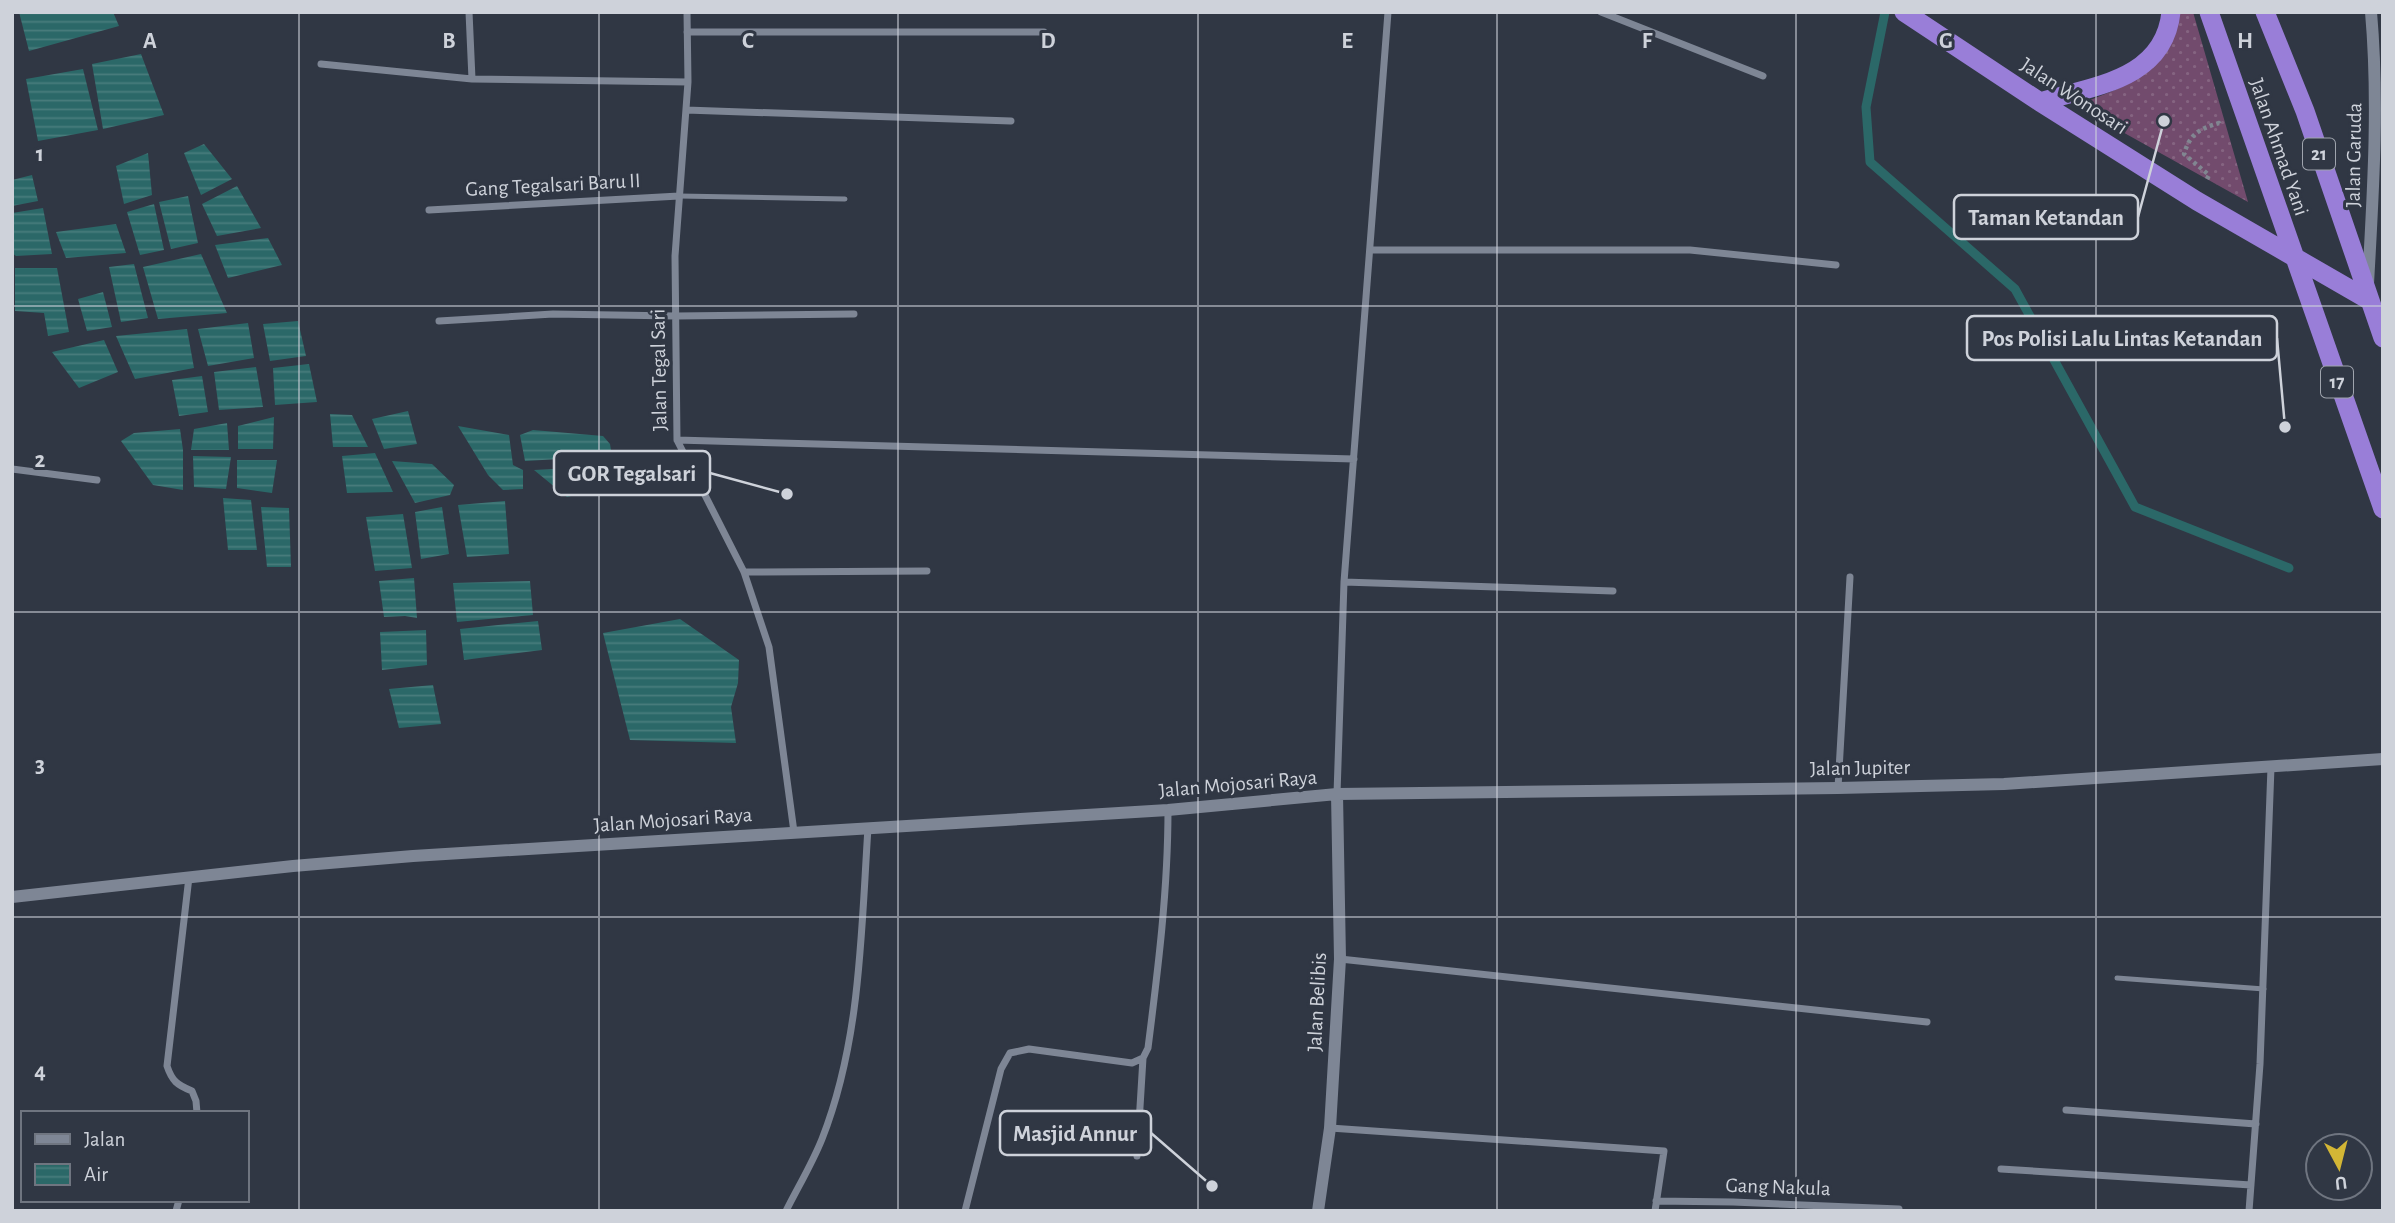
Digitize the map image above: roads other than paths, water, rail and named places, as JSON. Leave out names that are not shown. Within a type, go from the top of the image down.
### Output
[{"type":"highway","name":"Jalan Wonosari","points":[[1904,12],[2196,201],[2367,299]]},
{"type":"highway","points":[[2040,102],[2128,76],[2146,65],[2164,38],[2171,12]]},
{"type":"highway","name":"Jalan Ahmad Yani","points":[[2208,12],[2292,256]]},
{"type":"highway","name":"Jalan Ahmad Yani","points":[[2265,12],[2305,111],[2367,299],[2383,338]]},
{"type":"highway","name":"17","points":[[2292,256],[2383,509]]},
{"type":"street","points":[[469,12],[472,79]]},
{"type":"street","name":"Jalan Tegal Sari","points":[[687,12],[688,82],[675,256],[677,440],[744,572],[769,647],[794,832]]},
{"type":"street","points":[[1337,794],[1344,582],[1388,12]]},
{"type":"street","points":[[1601,12],[1763,76]]},
{"type":"street","name":"Jalan Garuda","points":[[2367,299],[2379,104],[2371,12]]},
{"type":"street","points":[[687,32],[1044,32]]},
{"type":"street","points":[[321,64],[472,79],[688,82]]},
{"type":"street","points":[[686,110],[1011,121]]},
{"type":"street","name":"Gang Tegalsari Baru II","points":[[429,210],[679,196]]},
{"type":"street","points":[[1370,250],[1690,250],[1836,265]]},
{"type":"street","points":[[439,321],[553,314],[854,314]]},
{"type":"street","points":[[677,440],[1354,460]]},
{"type":"street","points":[[12,469],[97,480]]},
{"type":"street","points":[[744,572],[927,571]]},
{"type":"street","points":[[1838,789],[1850,577]]},
{"type":"street","points":[[1344,582],[1613,591]]},
{"type":"street","name":"Jalan Jupiter","points":[[1337,794],[1838,789],[2004,784],[2383,759]]},
{"type":"street","points":[[2249,1211],[2264,989],[2271,767]]},
{"type":"street","name":"Jalan Mojosari Raya","points":[[12,897],[413,856],[1168,810],[1337,794]]},
{"type":"street","name":"Jalan Belibis","points":[[1318,1211],[1330,1128],[1340,959],[1337,794]]},
{"type":"street","points":[[1137,1156],[1143,1058],[1148,1048],[1159,959],[1168,845],[1168,810]]},
{"type":"street","points":[[786,1211],[822,1139],[846,1059],[859,972],[868,828]]},
{"type":"street","points":[[189,877],[167,1066],[172,1080],[192,1091],[197,1101],[197,1111]]},
{"type":"street","points":[[1340,959],[1927,1022]]},
{"type":"street","points":[[965,1211],[1001,1069],[1010,1053],[1029,1049],[1132,1063],[1143,1058]]},
{"type":"street","points":[[2066,1110],[2256,1124]]},
{"type":"street","points":[[1330,1128],[1664,1151],[1655,1211]]},
{"type":"street","points":[[2001,1170],[2252,1185]]},
{"type":"street","name":"Gang Nakula","points":[[1657,1201],[1899,1209]]},
{"type":"lane","points":[[679,196],[845,199]]},
{"type":"lane","points":[[2117,978],[2264,989]]},
{"type":"water","points":[[19,12],[113,12],[119,26],[29,51]]},
{"type":"water","points":[[141,54],[164,115],[103,129],[92,64]]},
{"type":"water","points":[[83,69],[98,130],[38,141],[26,79]]},
{"type":"water","points":[[204,144],[232,179],[201,195],[184,153]]},
{"type":"water","points":[[148,153],[152,195],[124,204],[116,166]]},
{"type":"water","points":[[32,175],[38,201],[12,206],[12,180]]},
{"type":"water","points":[[237,186],[261,228],[217,236],[202,204]]},
{"type":"water","points":[[188,196],[198,243],[171,249],[159,202]]},
{"type":"water","points":[[154,204],[164,250],[140,255],[127,212]]},
{"type":"water","points":[[43,208],[52,254],[16,256],[12,253],[12,213]]},
{"type":"water","points":[[116,224],[126,253],[66,258],[56,232]]},
{"type":"water","points":[[268,238],[282,265],[228,278],[215,245]]},
{"type":"water","points":[[201,254],[227,313],[158,319],[143,267]]},
{"type":"water","points":[[134,264],[148,318],[121,322],[109,267]]},
{"type":"water","points":[[15,268],[57,268],[69,332],[48,336],[44,313],[15,311]]},
{"type":"water","points":[[103,292],[112,327],[87,331],[78,299]]},
{"type":"water","points":[[298,321],[306,356],[270,361],[263,324]]},
{"type":"water","points":[[248,323],[254,358],[208,366],[198,329]]},
{"type":"water","points":[[187,329],[194,368],[135,379],[116,336]]},
{"type":"water","points":[[104,340],[118,372],[79,388],[52,352]]},
{"type":"water","points":[[309,364],[317,402],[275,405],[273,368]]},
{"type":"water","points":[[256,367],[263,407],[219,410],[214,372]]},
{"type":"water","points":[[202,376],[208,412],[179,416],[172,380]]},
{"type":"water","points":[[408,411],[417,444],[384,449],[372,419]]},
{"type":"water","points":[[330,414],[352,415],[368,447],[333,447]]},
{"type":"water","points":[[274,417],[273,449],[238,449],[238,426]]},
{"type":"water","points":[[227,423],[229,450],[191,450],[194,429]]},
{"type":"water","points":[[458,426],[509,435],[513,465],[523,470],[523,489],[503,490],[488,475]]},
{"type":"water","points":[[180,429],[183,490],[153,485],[121,441],[134,433]]},
{"type":"water","points":[[533,430],[603,436],[610,444],[612,456],[525,461],[520,435]]},
{"type":"water","points":[[375,453],[393,492],[347,493],[342,456]]},
{"type":"water","points":[[193,456],[231,457],[226,489],[194,487]]},
{"type":"water","points":[[237,460],[277,460],[272,493],[237,488]]},
{"type":"water","points":[[392,461],[432,464],[454,485],[450,495],[415,503]]},
{"type":"water","points":[[612,466],[621,484],[567,497],[534,470]]},
{"type":"water","points":[[223,498],[251,500],[257,550],[228,550]]},
{"type":"water","points":[[505,501],[509,554],[467,557],[458,505]]},
{"type":"water","points":[[261,507],[289,508],[291,567],[267,567]]},
{"type":"water","points":[[442,507],[449,554],[421,559],[415,512]]},
{"type":"water","points":[[403,514],[412,568],[375,571],[366,517]]},
{"type":"water","points":[[414,578],[417,618],[384,617],[379,581]]},
{"type":"water","points":[[530,581],[533,615],[457,622],[453,583]]},
{"type":"water","points":[[680,619],[739,660],[738,683],[731,707],[736,743],[630,740],[603,633]]},
{"type":"water","points":[[538,621],[542,650],[464,660],[460,629]]},
{"type":"water","points":[[426,630],[427,665],[382,670],[380,632]]},
{"type":"water","points":[[433,685],[441,724],[399,728],[389,689]]},
{"type":"waterway","points":[[1885,12],[1866,107],[1870,162],[2015,289],[2135,507],[2289,568]]},
{"type":"place","name":"Taman Ketandan","points":[[2164,121]]},
{"type":"place","name":"Pos Polisi Lalu Lintas Ketandan","points":[[2285,427]]},
{"type":"place","name":"GOR Tegalsari","points":[[787,494]]},
{"type":"place","name":"Masjid Annur","points":[[1212,1186]]}]
